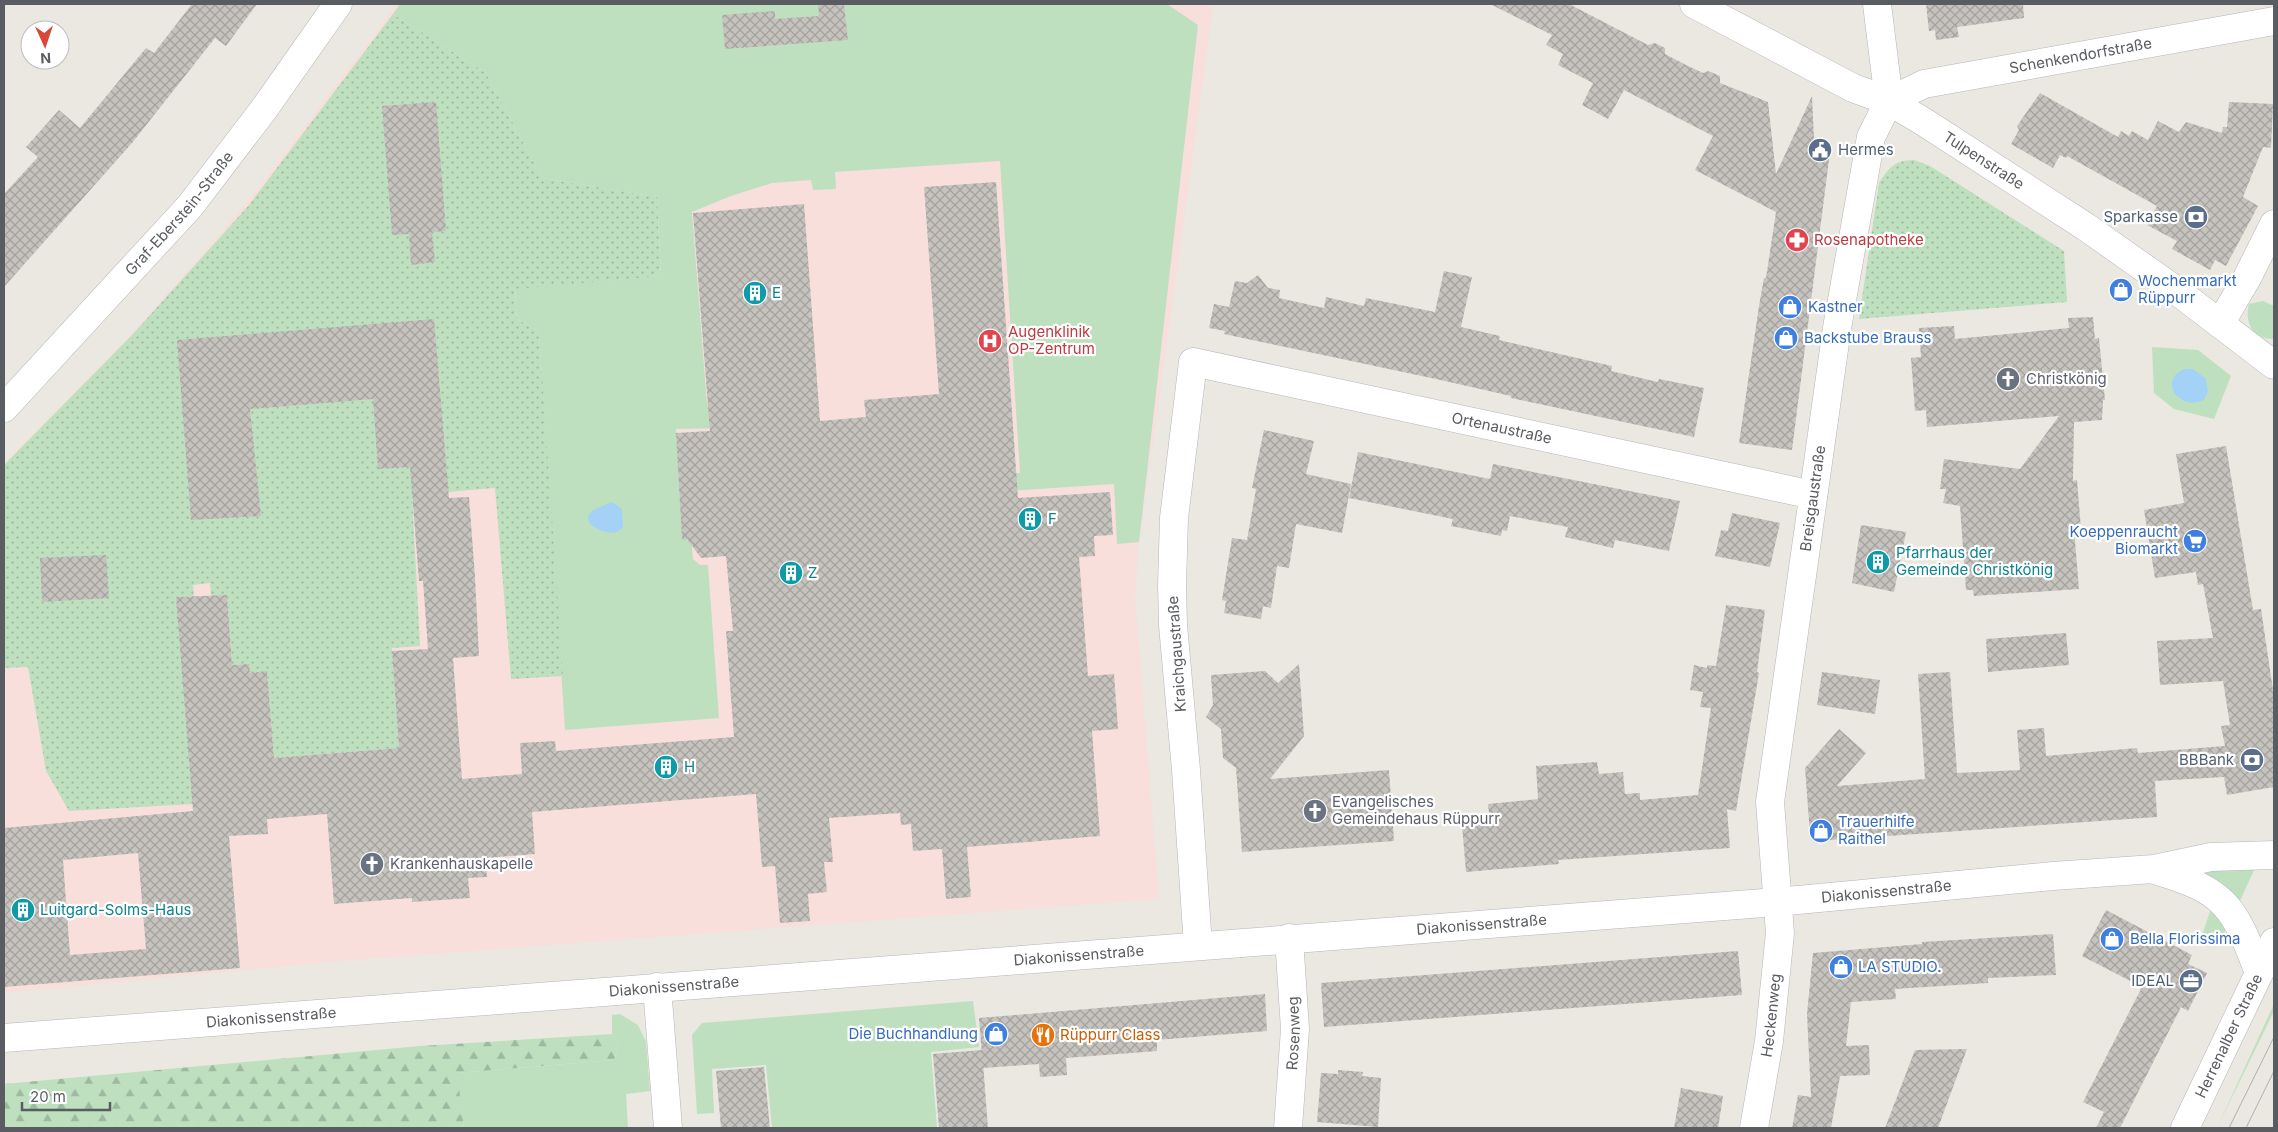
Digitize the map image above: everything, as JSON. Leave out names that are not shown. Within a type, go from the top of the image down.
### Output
[{"type":"street","name":"Graf-Eberstein-Straße","points":[[4,408],[190,206],[264,109],[338,4]]},
{"type":"street","name":"Tulpenstraße","points":[[1694,4],[1852,88],[1889,101],[2086,227],[2220,324],[2264,350],[2274,365]]},
{"type":"street","points":[[1877,4],[1889,101]]},
{"type":"street","name":"Schenkendorfstraße","points":[[1889,101],[1924,84],[2274,21]]},
{"type":"street","name":"Breisgaustraße","points":[[1777,902],[1770,802],[1837,328],[1871,137],[1889,101]]},
{"type":"street","points":[[2220,324],[2247,278],[2274,224]]},
{"type":"street","name":"Ortenaustraße","points":[[1193,362],[1813,495]]},
{"type":"street","name":"Kraichgaustraße","points":[[1193,362],[1174,518],[1172,585],[1173,625],[1198,946]]},
{"type":"street","name":"Diakonissenstraße","points":[[4,1038],[1777,902],[2053,876],[2154,870],[2211,857],[2274,855]]},
{"type":"street","name":"Diakonissenstraße","points":[[2154,870],[2188,880],[2214,894],[2230,910],[2243,932],[2259,973]]},
{"type":"street","name":"Heckenweg","points":[[1754,1128],[1766,1066],[1780,933],[1777,902]]},
{"type":"street","name":"Rosenweg","points":[[1288,1128],[1295,1029],[1289,938]]},
{"type":"street","name":"Herrenalber Straße","points":[[2184,1128],[2274,942]]},
{"type":"street","points":[[657,987],[668,1128]]},
{"type":"shaded area","points":[[397,4],[1206,4],[1213,8],[1138,553],[1135,597],[1159,899],[341,961],[4,993],[4,463],[132,334],[246,204]]},
{"type":"green space","points":[[400,4],[1167,4],[1198,25],[1139,542],[1117,544],[1114,484],[948,495],[948,478],[1020,473],[1000,161],[835,172],[836,189],[813,190],[811,180],[772,183],[731,196],[692,212],[707,404],[728,403],[728,428],[676,429],[682,539],[691,539],[693,559],[700,565],[708,565],[719,718],[565,730],[539,332],[517,319],[515,288],[661,276],[657,197],[542,178],[486,73],[393,14]]},
{"type":"green space","points":[[393,14],[486,73],[542,178],[657,197],[661,276],[515,289],[517,319],[539,332],[563,676],[511,679],[495,488],[412,495],[420,646],[392,648],[399,748],[274,758],[267,672],[250,673],[249,664],[232,665],[227,595],[211,596],[210,583],[193,585],[194,596],[177,597],[193,804],[69,811],[46,771],[28,667],[4,668],[4,465],[133,334],[249,205]]},
{"type":"green space","points":[[1914,160],[1930,166],[2064,251],[2067,302],[1859,319],[1879,183],[1897,163]]},
{"type":"green space","points":[[2263,301],[2274,306],[2274,339],[2267,339],[2256,333],[2249,323],[2249,304]]},
{"type":"green space","points":[[2152,347],[2198,350],[2231,376],[2214,419],[2174,409],[2154,393]],"holes":[[[2178,372],[2181,400],[2173,387],[2174,379]]]},
{"type":"green space","points":[[2255,868],[2238,905],[2202,876],[2202,870]]},
{"type":"green space","points":[[2211,909],[2227,926],[2218,946],[2201,938]]},
{"type":"green space","points":[[973,1001],[979,1047],[931,1052],[937,1128],[772,1128],[766,1065],[712,1069],[714,1113],[697,1114],[692,1035],[702,1023]]},
{"type":"green space","points":[[2274,1004],[2274,1011],[2217,1128]]},
{"type":"green space","points":[[620,1014],[638,1025],[646,1042],[650,1091],[626,1094],[628,1128],[464,1128],[456,1073],[614,1060],[619,1046],[612,1034],[612,1015]]},
{"type":"green space","points":[[612,1034],[619,1046],[614,1060],[457,1073],[464,1128],[4,1128],[4,1084],[420,1046]]},
{"type":"water","points":[[2184,369],[2193,369],[2206,379],[2208,391],[2204,400],[2195,403],[2186,402],[2175,393],[2172,387],[2172,380],[2176,374]]},
{"type":"water","points":[[612,502],[622,509],[623,527],[620,530],[611,533],[606,532],[597,529],[589,523],[588,516],[593,510]]},
{"type":"building","points":[[192,4],[257,4],[226,46],[215,38],[132,143],[4,287],[4,194],[38,157],[26,147],[59,110],[80,128],[146,48],[154,53]]},
{"type":"building","points":[[818,4],[844,4],[848,40],[725,49],[722,15],[775,11],[775,19],[819,16]]},
{"type":"building","points":[[1490,4],[1569,4],[1648,45],[1655,43],[1665,48],[1665,54],[1686,65],[1703,73],[1708,71],[1720,76],[1720,83],[1768,102],[1776,174],[1812,96],[1814,139],[1831,144],[1792,450],[1739,443],[1759,306],[1764,278],[1766,278],[1776,212],[1695,170],[1713,136],[1624,90],[1608,119],[1582,105],[1593,83],[1558,65],[1563,54],[1546,45],[1552,35]]},
{"type":"building","points":[[1926,4],[2023,4],[2024,18],[1957,27],[1959,37],[1936,40],[1935,30],[1929,31]]},
{"type":"building","points":[[2040,93],[2118,137],[2121,131],[2129,136],[2132,131],[2148,140],[2158,121],[2179,132],[2186,122],[2222,133],[2223,127],[2227,127],[2229,102],[2273,104],[2271,148],[2263,147],[2243,197],[2258,206],[2226,266],[2215,260],[2210,270],[2172,249],[2177,241],[2147,225],[2157,206],[2067,156],[2066,158],[2060,155],[2053,168],[2011,144],[2019,130],[2017,126]]},
{"type":"building","points":[[436,102],[446,231],[432,232],[435,262],[411,265],[409,234],[392,235],[382,106]]},
{"type":"building","points":[[996,182],[1018,498],[1110,492],[1113,535],[1094,536],[1095,556],[1079,557],[1088,676],[1114,674],[1118,729],[1092,731],[1100,836],[967,847],[971,897],[946,899],[942,849],[913,851],[911,824],[901,825],[900,813],[829,818],[833,862],[824,862],[827,892],[808,894],[810,921],[780,923],[775,866],[762,867],[756,794],[532,812],[535,854],[485,858],[487,877],[468,878],[470,898],[412,902],[412,898],[334,904],[327,814],[267,819],[268,834],[229,836],[240,968],[4,987],[4,828],[193,811],[176,597],[227,595],[232,665],[249,664],[250,673],[267,671],[274,758],[399,748],[392,651],[428,649],[423,581],[419,581],[410,467],[378,469],[373,399],[250,409],[261,516],[191,520],[177,340],[434,319],[449,498],[469,497],[475,577],[479,656],[453,658],[462,779],[522,774],[520,743],[555,741],[556,751],[734,737],[726,631],[733,631],[726,556],[701,558],[687,539],[682,540],[676,433],[710,431],[693,213],[804,204],[820,421],[866,417],[864,400],[939,394],[924,187]],"holes":[[[138,853],[146,949],[70,955],[63,860]]]},
{"type":"building","points":[[1444,271],[1472,277],[1461,327],[1500,336],[1499,340],[1612,366],[1611,371],[1658,382],[1659,379],[1704,388],[1694,437],[1224,334],[1225,331],[1209,328],[1214,304],[1229,307],[1235,281],[1247,283],[1258,275],[1268,288],[1280,290],[1279,298],[1324,308],[1326,297],[1364,306],[1366,298],[1435,312]]},
{"type":"building","points":[[2093,317],[2095,339],[2099,338],[2105,400],[2103,400],[2102,420],[2074,422],[2073,481],[2077,480],[2081,529],[2074,529],[2079,589],[1974,596],[1973,590],[1966,590],[1960,506],[1943,503],[1946,489],[1940,489],[1944,459],[2020,469],[2059,416],[1927,427],[1926,410],[1915,411],[1911,358],[1921,357],[1919,328],[1954,326],[1955,339],[2069,328],[2068,318]]},
{"type":"building","points":[[1264,430],[1314,441],[1306,474],[1351,484],[1342,533],[1296,524],[1289,568],[1277,566],[1271,608],[1263,606],[1261,619],[1224,613],[1226,601],[1222,600],[1232,538],[1247,540],[1256,489],[1252,488]]},
{"type":"building","points":[[2226,446],[2253,610],[2261,609],[2274,697],[2274,787],[2227,795],[2224,777],[2155,781],[2157,817],[1817,841],[1810,834],[1805,768],[1839,729],[1866,753],[1837,786],[1925,779],[1918,674],[1950,672],[1957,773],[2020,770],[2017,730],[2044,728],[2046,756],[2137,748],[2138,753],[2225,746],[2221,726],[2230,725],[2223,681],[2160,685],[2157,641],[2213,638],[2203,584],[2198,585],[2196,572],[2155,578],[2144,510],[2184,503],[2176,454]]},
{"type":"building","points":[[1358,452],[1490,479],[1493,464],[1680,501],[1669,551],[1615,540],[1613,548],[1565,537],[1568,527],[1510,516],[1507,531],[1502,530],[1501,536],[1451,526],[1453,519],[1349,498]]},
{"type":"building","points":[[1732,513],[1780,523],[1770,567],[1715,556],[1721,530],[1728,531]]},
{"type":"building","name":"Pfarrhaus der Gemeinde Christkönig","points":[[1861,525],[1906,532],[1894,592],[1852,583]]},
{"type":"building","points":[[106,555],[109,598],[42,602],[40,558]]},
{"type":"building","points":[[1726,605],[1765,610],[1757,672],[1759,673],[1736,811],[1727,809],[1730,848],[1558,860],[1559,864],[1466,872],[1462,825],[1490,822],[1488,804],[1538,799],[1536,766],[1597,762],[1599,774],[1623,772],[1625,794],[1640,793],[1640,800],[1698,795],[1711,708],[1700,707],[1703,692],[1690,690],[1694,665],[1707,668],[1707,665],[1716,666]]},
{"type":"building","points":[[2066,633],[2069,665],[1988,672],[1986,639]]},
{"type":"building","points":[[1299,664],[1304,736],[1270,779],[1389,770],[1394,841],[1242,852],[1236,768],[1223,758],[1221,729],[1206,717],[1213,705],[1211,675],[1265,671],[1278,683]]},
{"type":"building","points":[[1822,672],[1880,680],[1875,714],[1817,705]]},
{"type":"building","points":[[2106,910],[2192,955],[2188,964],[2207,973],[2188,1011],[2181,1007],[2120,1128],[2096,1128],[2104,1112],[2083,1102],[2142,987],[2082,956]]},
{"type":"building","points":[[2053,934],[2056,975],[1988,978],[1988,983],[1895,989],[1896,999],[1851,1002],[1846,1046],[1869,1045],[1870,1075],[1840,1076],[1831,1128],[1792,1128],[1798,1095],[1811,1097],[1807,1014],[1813,953],[1922,944],[1922,942]]},
{"type":"building","points":[[1738,951],[1742,995],[1324,1027],[1321,983]]},
{"type":"building","points":[[1265,994],[1267,1031],[1157,1040],[1157,1051],[1066,1058],[1067,1075],[1040,1077],[1039,1064],[983,1068],[979,1018]]},
{"type":"building","points":[[1967,1049],[1938,1128],[1885,1128],[1915,1050]]},
{"type":"building","points":[[982,1050],[988,1128],[939,1128],[933,1054]]},
{"type":"building","points":[[764,1067],[770,1128],[721,1128],[716,1071]]},
{"type":"building","points":[[1338,1070],[1363,1072],[1362,1076],[1381,1078],[1378,1127],[1317,1122],[1321,1073],[1338,1074]]},
{"type":"building","points":[[1681,1088],[1723,1096],[1718,1128],[1674,1128]]},
{"type":"tram line","points":[[2229,1128],[2274,1037]]},
{"type":"tram line","points":[[2246,1128],[2274,1071]]},
{"type":"place","name":"Hermes","points":[[1820,150]]},
{"type":"place","name":"Sparkasse","points":[[2196,217]]},
{"type":"place","name":"Rosenapotheke","points":[[1797,240]]},
{"type":"place","name":"Wochenmarkt Rüppurr","points":[[2121,290]]},
{"type":"place","name":"E","points":[[755,293]]},
{"type":"place","name":"Kastner","points":[[1790,307]]},
{"type":"place","name":"Backstube Brauss","points":[[1786,338]]},
{"type":"place","name":"Augenklinik OP-Zentrum","points":[[990,341]]},
{"type":"place","name":"Christkönig","points":[[2008,379]]},
{"type":"place","name":"F","points":[[1030,519]]},
{"type":"place","name":"Koeppenraucht Biomarkt","points":[[2195,541]]},
{"type":"place","name":"Pfarrhaus der Gemeinde Christkönig","points":[[1878,562]]},
{"type":"place","name":"Z","points":[[791,573]]},
{"type":"place","name":"BBBank","points":[[2252,760]]},
{"type":"place","name":"H","points":[[666,767]]},
{"type":"place","name":"Evangelisches Gemeindehaus Rüppurr","points":[[1315,811]]},
{"type":"place","name":"Trauerhilfe Raithel","points":[[1821,831]]},
{"type":"place","name":"Krankenhauskapelle","points":[[372,864]]},
{"type":"place","name":"Luitgard-Solms-Haus","points":[[23,910]]},
{"type":"place","name":"Bella Florissima","points":[[2112,939]]},
{"type":"place","name":"LA STUDIO.","points":[[1841,967]]},
{"type":"place","name":"IDEAL","points":[[2191,981]]},
{"type":"place","name":"Die Buchhandlung","points":[[996,1034]]},
{"type":"place","name":"Rüppurr Class","points":[[1043,1035]]}]
